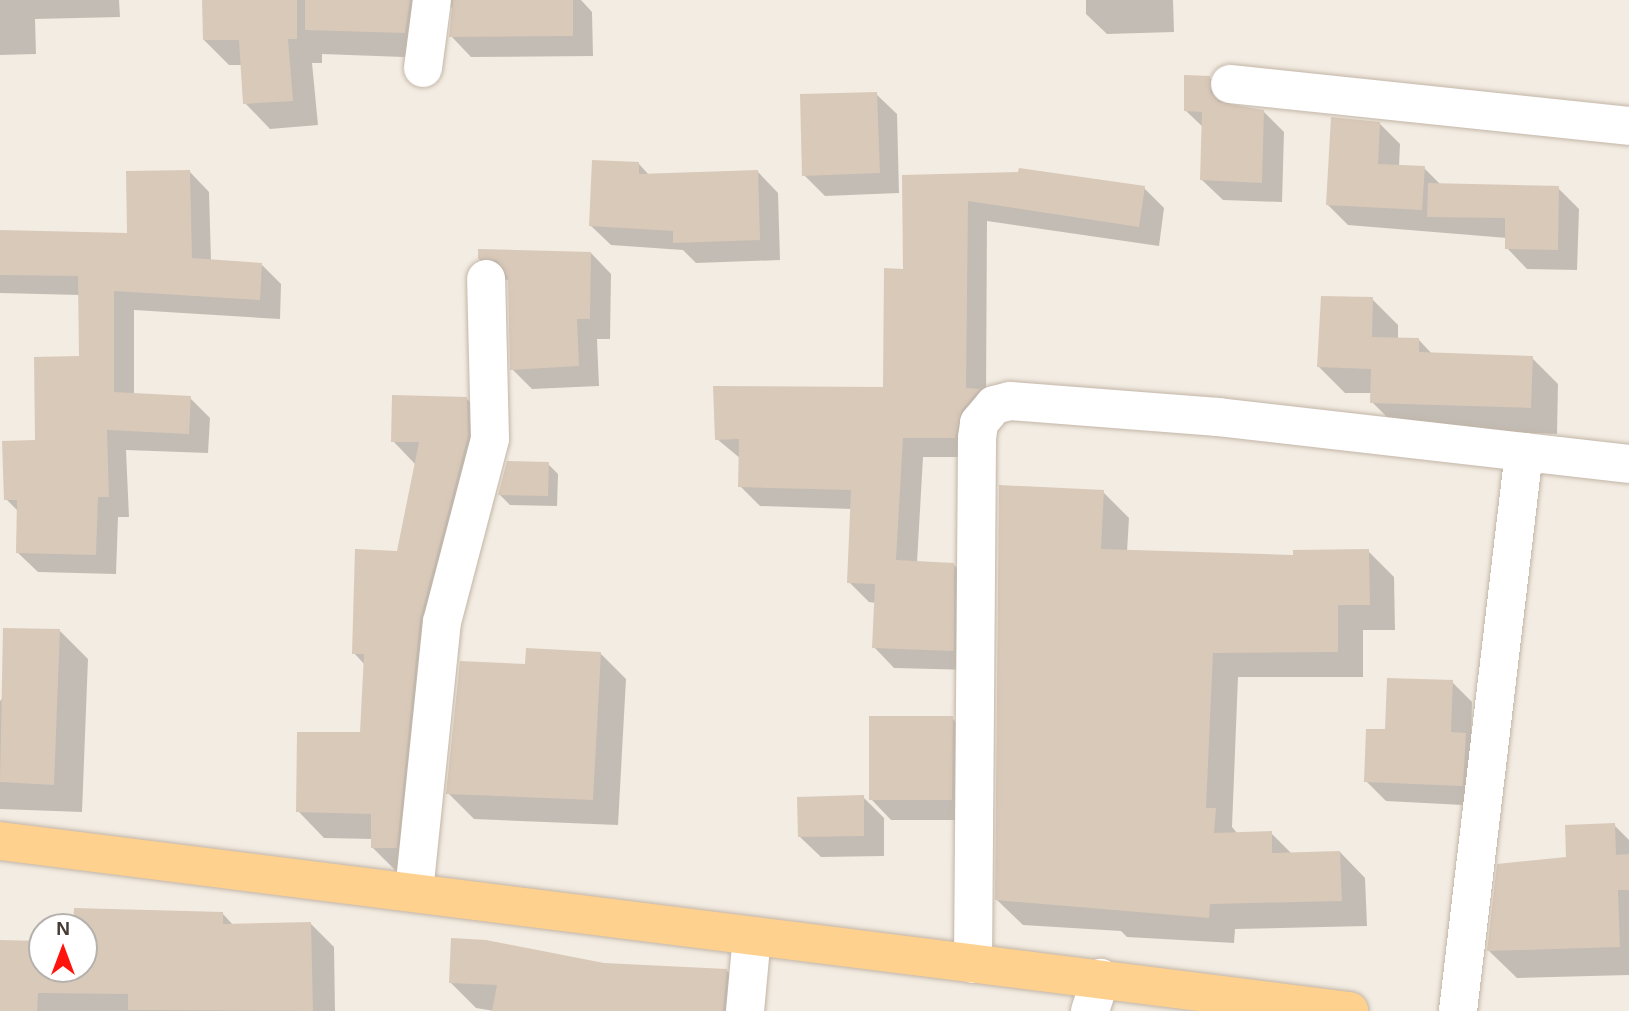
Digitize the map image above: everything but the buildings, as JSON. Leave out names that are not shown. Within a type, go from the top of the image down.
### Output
[{"type":"main road","points":[[0,841],[973,964],[1096,994],[1349,1011]]},
{"type":"street","points":[[423,68],[432,0]]},
{"type":"street","points":[[1230,84],[1629,126]]},
{"type":"street","points":[[414,892],[442,622],[490,439],[486,279]]},
{"type":"street","points":[[973,964],[976,438],[986,412],[1010,401],[1218,417],[1629,464]]},
{"type":"street","points":[[1458,1011],[1524,452]]},
{"type":"street","points":[[745,1011],[751,936]]}]
